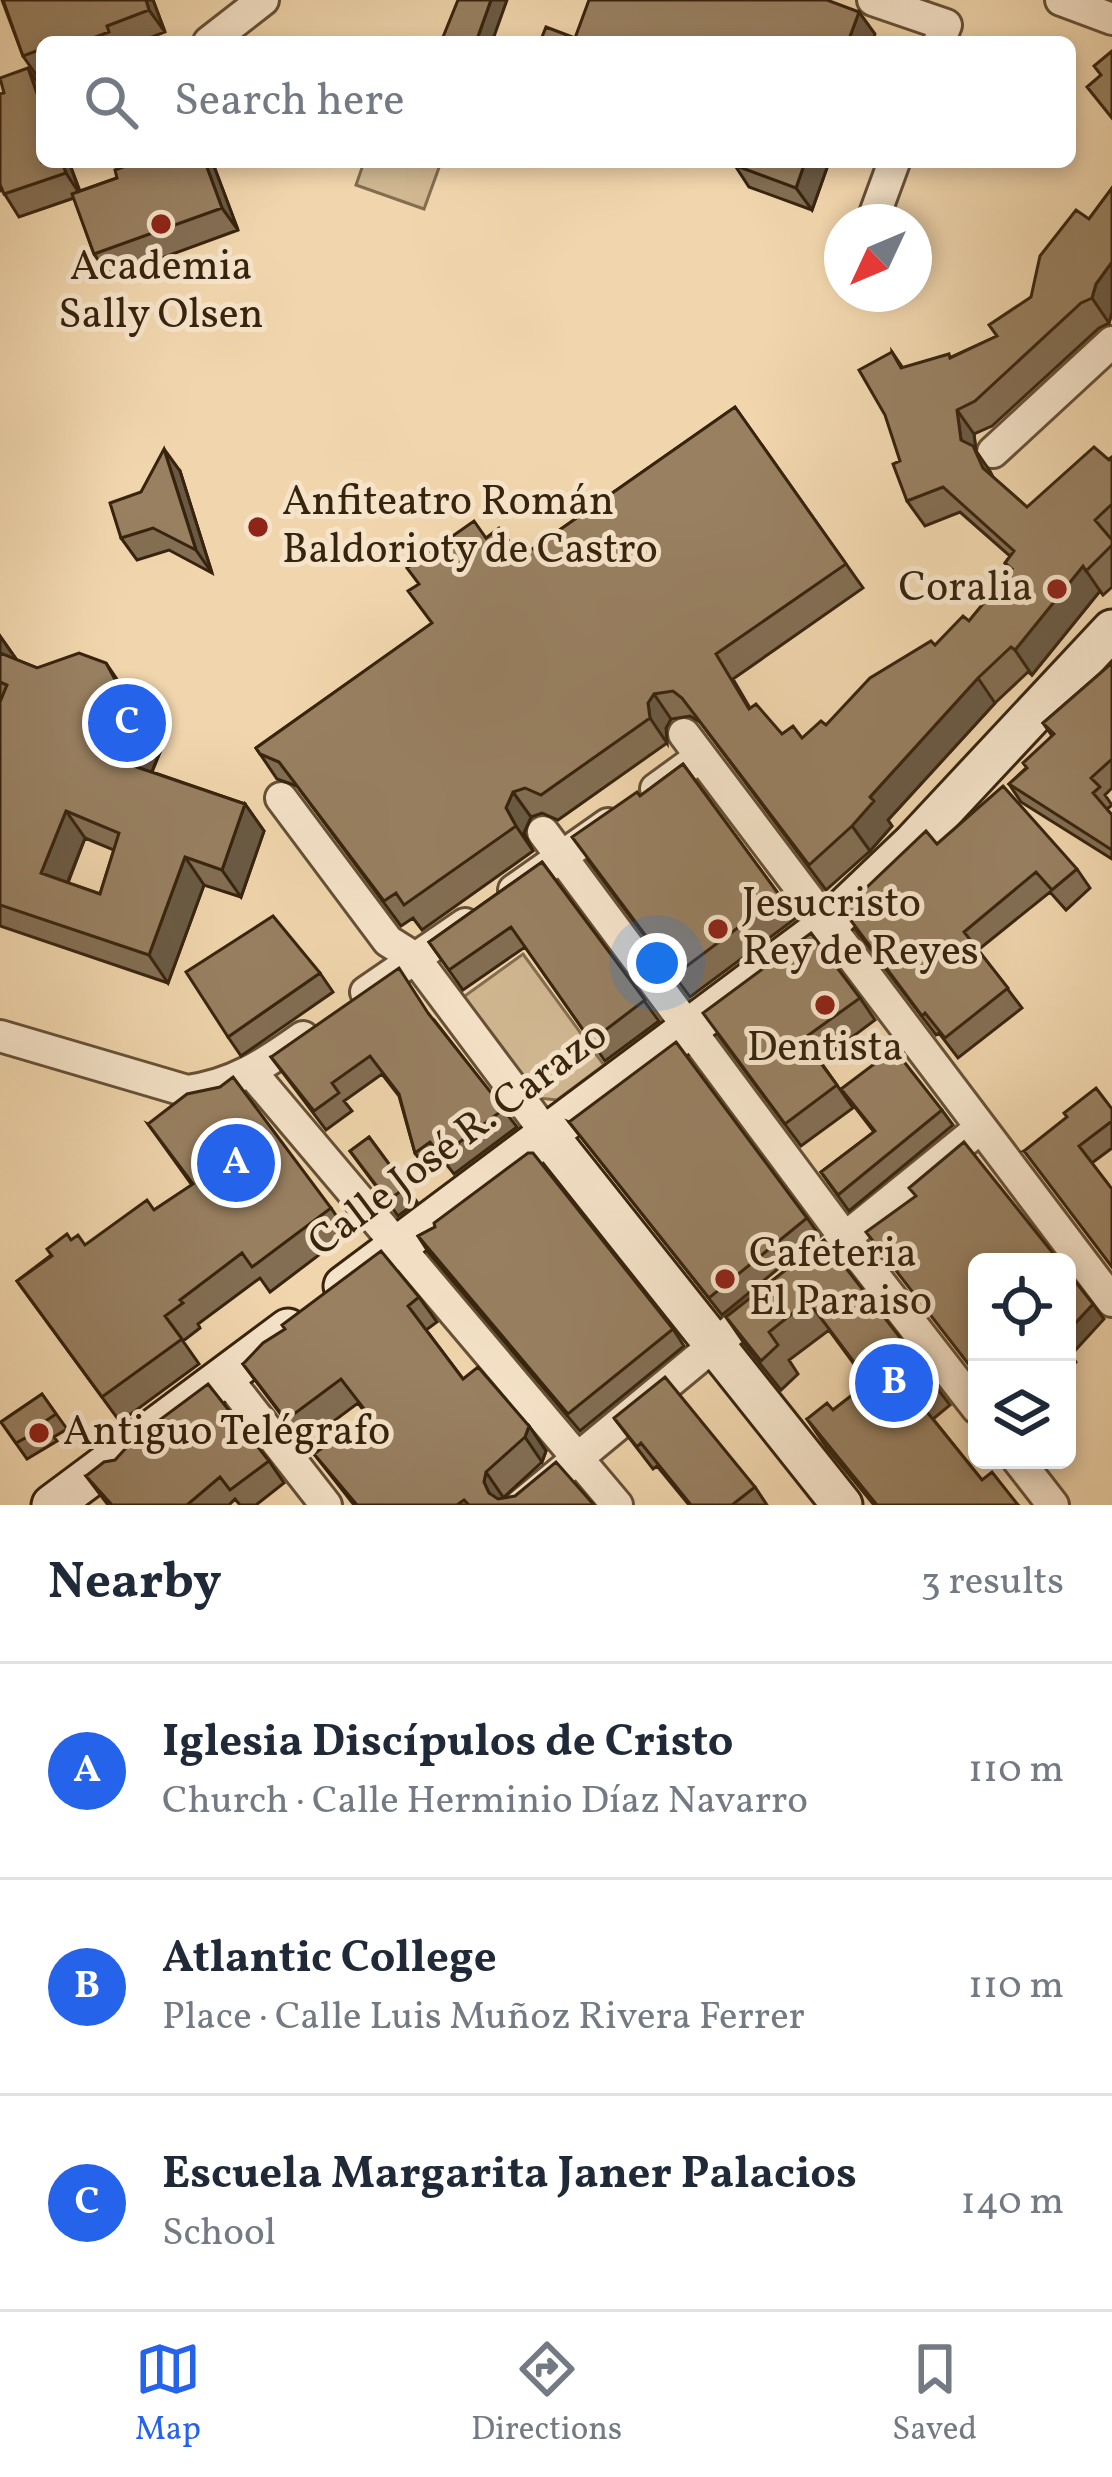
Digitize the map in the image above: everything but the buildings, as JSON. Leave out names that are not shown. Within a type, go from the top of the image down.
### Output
[{"type":"street","points":[[217,36],[262,0]]},
{"type":"street","points":[[873,0],[946,25],[941,36]]},
{"type":"street","points":[[1061,0],[1112,19]]},
{"type":"street","points":[[879,204],[892,168]]},
{"type":"street","points":[[993,452],[1112,342]]},
{"type":"street","name":"Calle José R. Carazo","points":[[52,1505],[827,925],[913,843],[1112,630]]},
{"type":"street","points":[[0,1036],[187,1090],[213,1087],[252,1072],[415,958],[552,845],[692,745],[1112,1301]]},
{"type":"street","points":[[281,798],[388,940],[415,958],[712,1347],[842,1505]]},
{"type":"street","points":[[552,845],[968,1396]]},
{"type":"street","points":[[252,1072],[616,1505]]},
{"type":"street","points":[[521,1505],[979,1129]]},
{"type":"street","points":[[225,1376],[326,1505]]},
{"type":"street","points":[[1025,1469],[1053,1505]]},
{"type":"shaded area","points":[[362,168],[439,168],[424,209],[356,185]]},
{"type":"shaded area","points":[[523,954],[604,1065],[557,1100],[538,1098],[462,998]]},
{"type":"place","name":"Academia Sally Olsen","points":[[161,224]]},
{"type":"place","name":"Anfiteatro Román Baldorioty de Castro","points":[[258,527]]},
{"type":"place","name":"Coralia","points":[[1057,589]]},
{"type":"place","name":"Escuela Margarita Janer Palacios","points":[[127,723]]},
{"type":"place","name":"Jesucristo Rey de Reyes","points":[[718,929]]},
{"type":"place","name":"Dentista","points":[[825,1005]]},
{"type":"place","name":"Iglesia Discípulos de Cristo","points":[[236,1163]]},
{"type":"place","name":"Cafeteria El Paraiso","points":[[725,1279]]},
{"type":"place","name":"Atlantic College","points":[[894,1383]]},
{"type":"place","name":"Antiguo Telégrafo","points":[[39,1433]]}]
